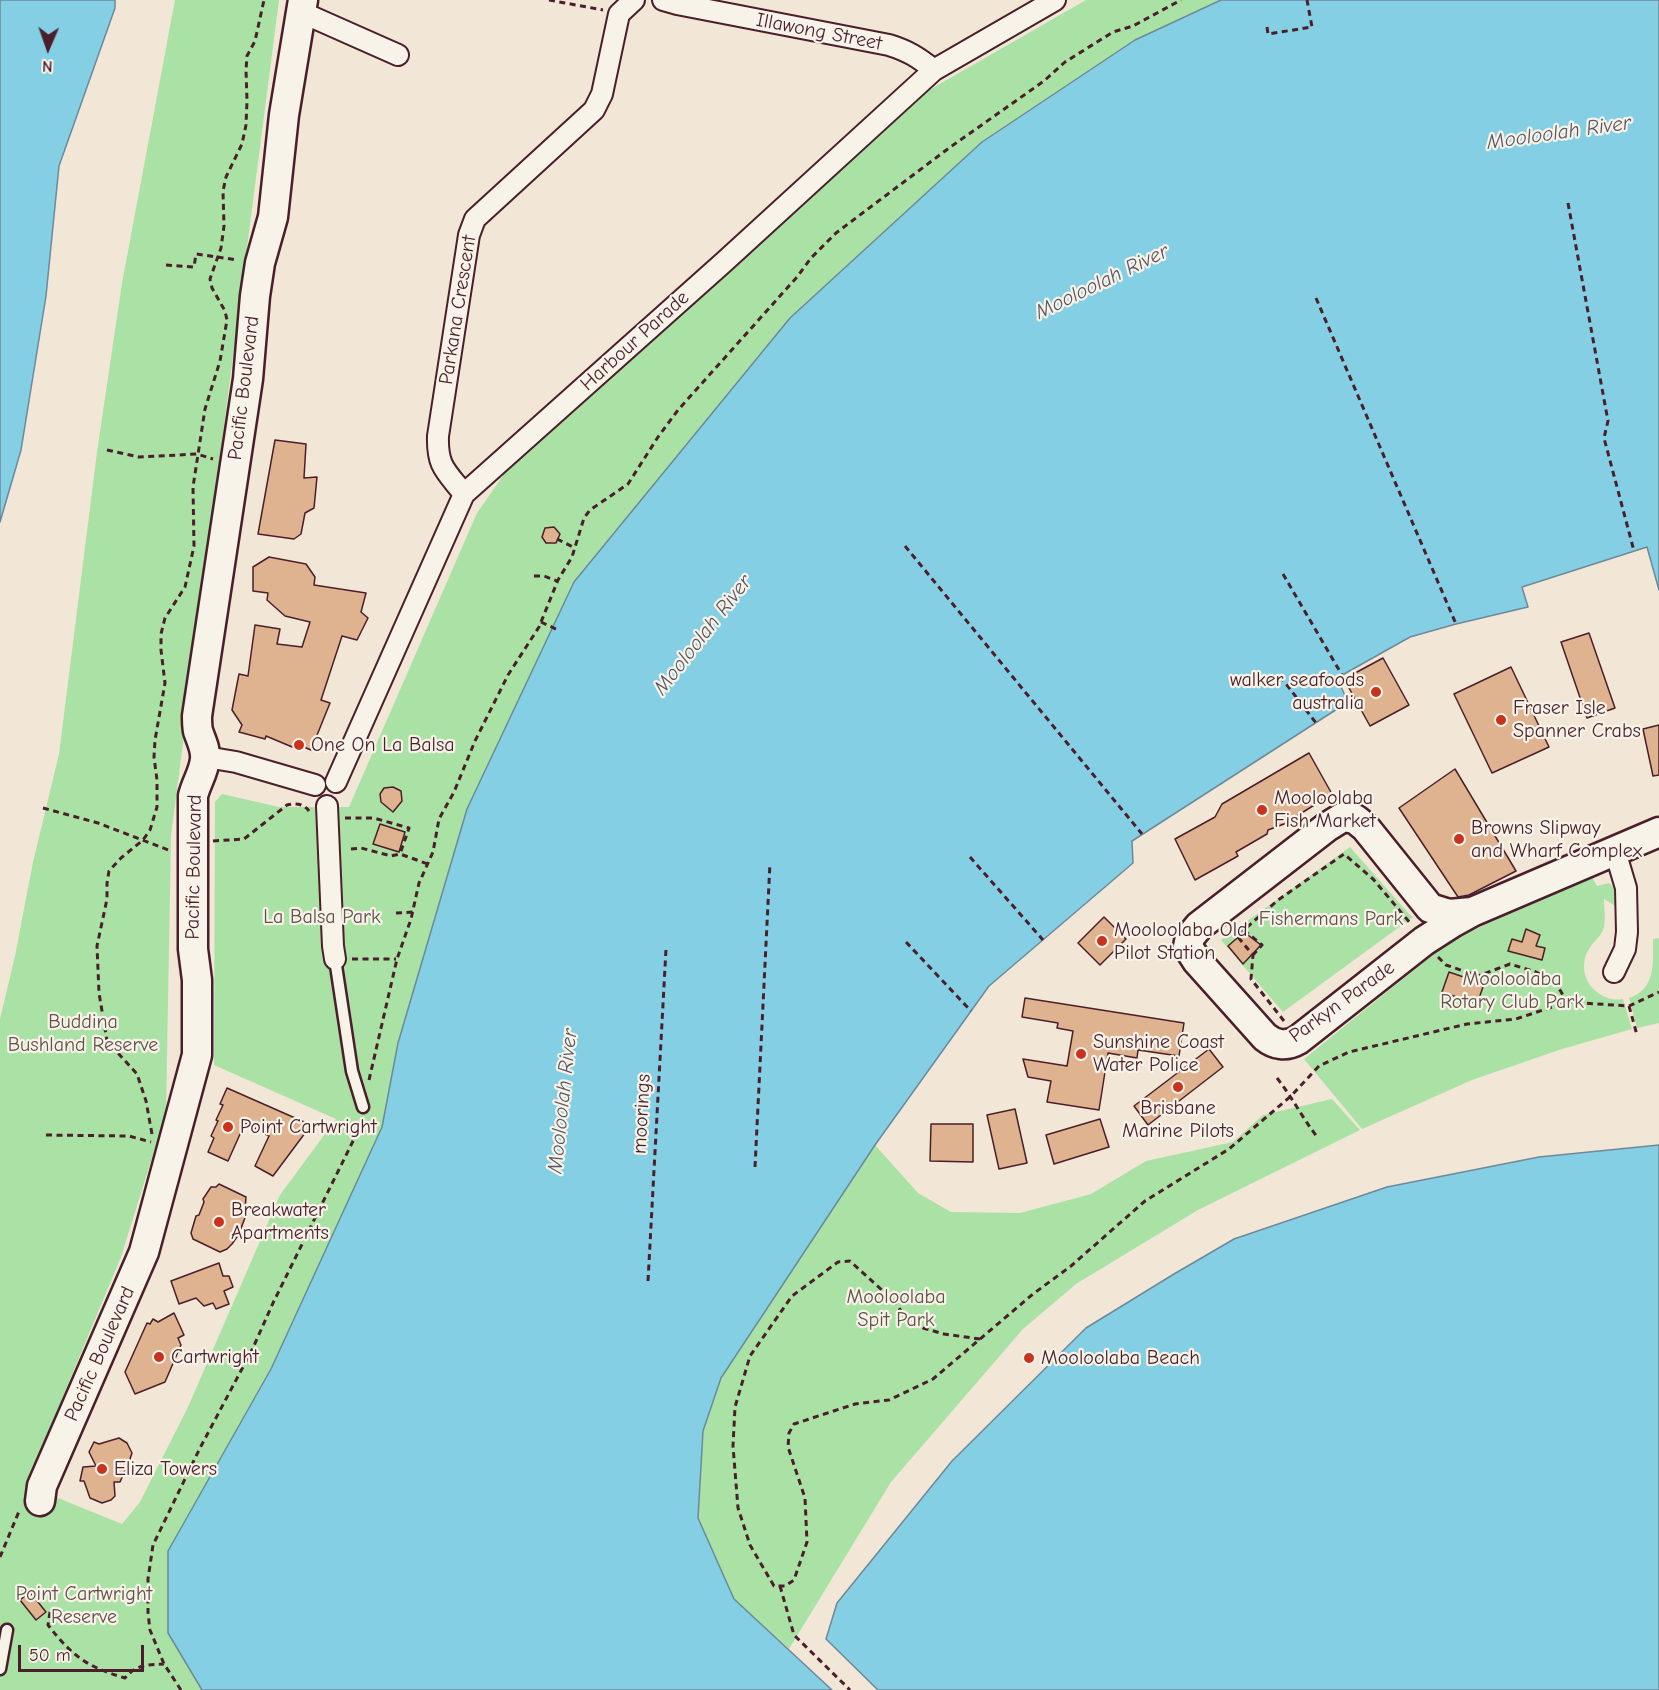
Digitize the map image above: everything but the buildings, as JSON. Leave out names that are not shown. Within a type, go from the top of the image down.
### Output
[{"type":"street","points":[[619,14],[634,0]]},
{"type":"street","name":"Illawong Street","points":[[663,0],[889,45],[915,55],[934,70]]},
{"type":"street","name":"Harbour Parade","points":[[336,782],[464,494],[724,262],[934,70],[1055,0]]},
{"type":"street","points":[[302,6],[398,55]]},
{"type":"street","name":"Pacific Boulevard","points":[[30,1504],[42,1486],[144,1252],[197,1055],[197,980],[193,949],[193,796],[206,757],[197,729],[197,716],[248,379],[255,296],[260,263],[273,217],[284,115],[302,6]]},
{"type":"street","name":"Parkana Crescent","points":[[464,494],[442,466],[437,452],[469,235],[475,219],[594,110],[602,94],[619,14]]},
{"type":"street","points":[[206,757],[236,762],[315,785]]},
{"type":"street","points":[[325,779],[336,782],[340,788],[340,798],[334,804],[327,806],[320,804],[314,793],[315,785],[325,779]]},
{"type":"street","points":[[327,806],[335,959]]},
{"type":"street","name":"Parkyn Parade","points":[[1472,912],[1449,914],[1430,908],[1365,827],[1355,819],[1345,817],[1335,820],[1194,931],[1189,942],[1191,952],[1264,1037],[1278,1044],[1290,1044],[1424,941],[1452,923],[1472,912],[1659,832]]},
{"type":"street","points":[[1614,972],[1624,948],[1627,932],[1626,888],[1615,851]]},
{"type":"street","points":[[1424,941],[1432,922],[1430,908]]},
{"type":"lane","points":[[335,959],[352,1071],[363,1107]]},
{"type":"lane","points":[[0,1669],[7,1630]]},
{"type":"path","points":[[46,1135],[129,1136],[151,1142],[152,1135],[146,1101],[137,1074],[107,1041],[99,993],[97,946],[107,899],[106,883],[110,871],[121,858],[143,840],[150,830],[157,807],[155,740],[165,683],[161,634],[165,618],[185,587],[191,556],[194,526],[193,487],[198,454],[205,409],[220,361],[226,329],[225,311],[212,288],[210,279],[221,249],[224,226],[223,191],[226,177],[242,144],[246,125],[247,56],[255,41],[264,0]]},
{"type":"path","points":[[549,0],[619,14]]},
{"type":"path","points":[[181,1690],[164,1664],[150,1630],[148,1579],[153,1545],[200,1448],[252,1350],[358,1131],[397,959],[413,912],[419,884],[433,852],[439,819],[454,792],[475,741],[508,675],[540,622],[557,581],[572,557],[584,518],[590,510],[628,484],[678,410],[797,277],[811,258],[836,233],[1075,56],[1113,32],[1133,26],[1181,0]]},
{"type":"path","points":[[1267,27],[1268,34],[1312,27],[1307,0]]},
{"type":"path","points":[[1568,203],[1608,421],[1604,438],[1634,551]]},
{"type":"path","points":[[166,265],[194,267],[196,254],[218,258]]},
{"type":"path","points":[[1316,298],[1455,624]]},
{"type":"path","points":[[107,450],[139,457],[198,454]]},
{"type":"path","points":[[558,539],[575,548]]},
{"type":"path","points":[[905,546],[1142,834]]},
{"type":"path","points":[[1283,574],[1342,675]]},
{"type":"path","points":[[534,576],[544,576],[557,581]]},
{"type":"path","points":[[540,622],[558,630]]},
{"type":"path","points":[[1280,676],[1316,723]]},
{"type":"path","points":[[43,808],[98,823],[143,840]]},
{"type":"path","points":[[351,849],[361,848],[392,856],[400,854],[428,864]]},
{"type":"path","points":[[1298,1040],[1251,979],[1252,955],[1237,936],[1278,900],[1344,854],[1373,879],[1446,966],[1478,976],[1510,964],[1547,977],[1557,985],[1567,1002]]},
{"type":"path","points":[[970,857],[1043,940]]},
{"type":"path","points":[[755,1167],[770,863]]},
{"type":"path","points":[[396,913],[413,912]]},
{"type":"path","points":[[1244,930],[1262,945],[1252,955]]},
{"type":"path","points":[[906,942],[971,1011]]},
{"type":"path","name":"moorings","points":[[648,1281],[666,949]]},
{"type":"path","points":[[335,959],[397,959]]},
{"type":"path","points":[[980,1339],[944,1334],[923,1328],[905,1317],[895,1302],[850,1261],[838,1262],[792,1296],[750,1356],[735,1407],[733,1446],[738,1508],[750,1545],[774,1586],[785,1586],[794,1580],[807,1542],[805,1498],[788,1447],[789,1433],[794,1424],[855,1404],[889,1400],[933,1379],[1071,1266],[1145,1201],[1229,1149],[1291,1096],[1319,1066],[1349,1052],[1467,1024],[1516,1019],[1567,1002],[1629,1006],[1659,992]]},
{"type":"path","points":[[1629,1006],[1637,1035]]},
{"type":"path","points":[[1277,1078],[1318,1138]]},
{"type":"path","points":[[0,1557],[30,1504]]},
{"type":"path","points":[[780,1586],[794,1635],[850,1690]]},
{"type":"path","points":[[50,1612],[48,1625],[61,1643],[75,1657],[103,1672],[125,1678],[132,1670],[145,1665],[164,1664]]},
{"type":"green space","points":[[175,0],[279,0],[171,836],[166,1113],[121,1257],[26,1485],[122,1524],[140,1502],[188,1407],[280,1195],[336,1119],[214,1065],[215,802],[222,794],[279,807],[349,807],[477,513],[509,467],[924,93],[1086,0],[1221,0],[1135,40],[982,142],[790,318],[398,1043],[382,1127],[271,1369],[168,1551],[168,1633],[202,1690],[0,1690],[0,1019],[33,862],[59,754],[97,452],[122,283]]},
{"type":"green space","name":"Fishermans Park","points":[[1350,847],[1413,917],[1283,1012],[1221,940]]},
{"type":"green space","name":"Mooloolaba Rotary Club Park","points":[[1592,877],[1597,886],[1609,883],[1612,885],[1616,894],[1617,907],[1604,899],[1604,927],[1601,935],[1587,952],[1584,970],[1588,982],[1600,994],[1612,999],[1623,999],[1632,1029],[1562,1049],[1472,1080],[1362,1129],[1304,1059],[1451,940]]},
{"type":"green space","points":[[1659,938],[1659,1023],[1637,1028],[1629,998],[1638,994],[1648,982],[1653,966],[1653,939]]},
{"type":"green space","name":"Mooloolaba Spit Park","points":[[1332,1099],[1360,1130],[1198,1210],[1076,1284],[1023,1329],[891,1482],[789,1649],[734,1599],[698,1518],[703,1431],[721,1378],[875,1145],[918,1193],[951,1212],[1020,1213],[1091,1194],[1146,1161],[1233,1142],[1263,1115]]},
{"type":"water","points":[[0,0],[115,0],[115,8],[59,166],[46,296],[21,450],[0,522]]},
{"type":"water","name":"Mooloolah River","points":[[1221,0],[1659,0],[1659,590],[1647,547],[1522,587],[1528,607],[1410,637],[1337,678],[1348,702],[1132,841],[1133,863],[989,986],[875,1145],[721,1378],[703,1431],[698,1518],[734,1599],[832,1690],[202,1690],[168,1633],[168,1551],[271,1369],[382,1127],[398,1043],[467,809],[574,582],[790,318],[982,142],[1135,40]]},
{"type":"water","points":[[1659,1145],[1659,1690],[878,1690],[826,1639],[837,1603],[952,1461],[1086,1328],[1174,1274],[1234,1239],[1387,1187],[1539,1157]]},
{"type":"place","name":"walker seafoods australia","points":[[1376,692]]},
{"type":"place","name":"Fraser Isle Spanner Crabs","points":[[1501,720]]},
{"type":"place","name":"One On La Balsa","points":[[299,745]]},
{"type":"place","name":"Mooloolaba Fish Market","points":[[1262,810]]},
{"type":"place","name":"Browns Slipway and Wharf Complex","points":[[1459,839]]},
{"type":"place","name":"Mooloolaba Old Pilot Station","points":[[1102,941]]},
{"type":"place","name":"Sunshine Coast Water Police","points":[[1081,1054]]},
{"type":"place","name":"Brisbane Marine Pilots","points":[[1178,1087]]},
{"type":"place","name":"Point Cartwright","points":[[228,1127]]},
{"type":"place","name":"Breakwater Apartments","points":[[219,1222]]},
{"type":"place","name":"Cartwright","points":[[159,1357]]},
{"type":"place","name":"Mooloolaba Beach","points":[[1029,1358]]},
{"type":"place","name":"Eliza Towers","points":[[102,1469]]},
{"type":"park label","name":"La Balsa Park","points":[[322,917]]},
{"type":"park label","name":"Buddina Bushland Reserve","points":[[83,1034]]},
{"type":"park label","name":"Point Cartwright Reserve","points":[[84,1606]]}]
